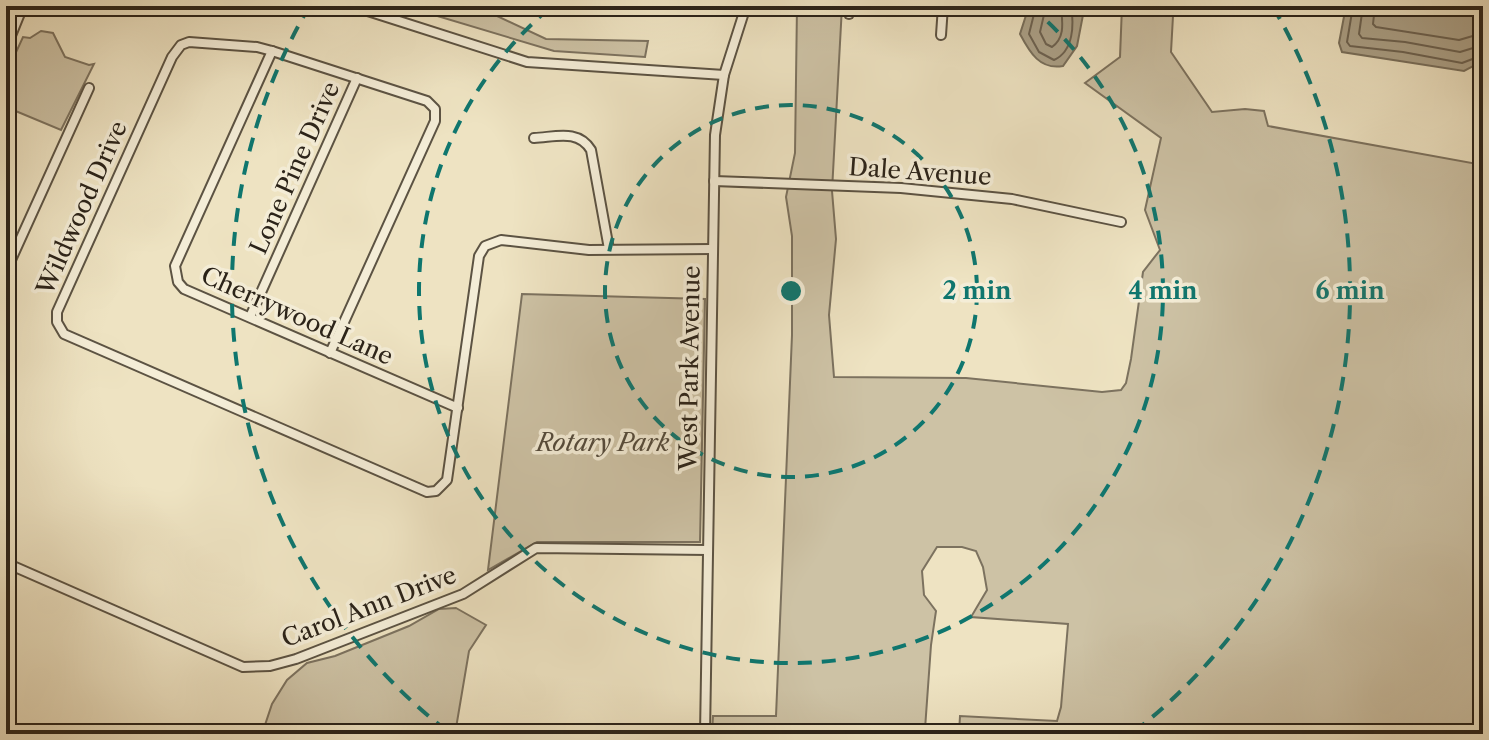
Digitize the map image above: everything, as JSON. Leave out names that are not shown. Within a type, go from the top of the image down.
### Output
[{"type":"street","points":[[6,48],[23,6]]},
{"type":"street","points":[[352,6],[527,62],[724,75]]},
{"type":"street","name":"West Park Avenue","points":[[705,734],[715,135],[724,75],[746,6]]},
{"type":"street","points":[[941,35],[943,6]]},
{"type":"street","name":"Wildwood Drive","points":[[330,353],[435,121],[435,109],[427,101],[272,51],[189,42],[176,50],[57,312],[59,328],[64,334],[427,492],[436,491],[447,480],[479,256],[485,246],[501,240],[561,249],[609,249]]},
{"type":"street","name":"Cherrywood Lane","points":[[272,51],[175,266],[175,276],[184,289],[458,408]]},
{"type":"street","name":"Lone Pine Drive","points":[[250,317],[357,78]]},
{"type":"street","points":[[6,271],[89,88]]},
{"type":"street","points":[[534,138],[577,136],[585,140],[591,150],[609,249],[712,249]]},
{"type":"street","name":"Dale Avenue","points":[[714,181],[901,188],[1012,199],[1121,222]]},
{"type":"street","name":"Carol Ann Drive","points":[[6,563],[243,667],[270,666],[296,659],[463,594],[536,548],[708,550]]},
{"type":"green space","points":[[404,6],[476,6],[546,39],[648,41],[645,57],[554,51]]},
{"type":"green space","points":[[797,6],[842,6],[832,191],[836,239],[829,315],[834,377],[966,378],[1102,392],[1121,390],[1126,383],[1131,359],[1143,272],[1160,250],[1145,210],[1161,138],[1085,83],[1120,57],[1122,6],[1268,6],[1268,13],[1173,16],[1171,52],[1212,112],[1264,111],[1268,126],[1483,165],[1483,734],[959,734],[960,716],[1057,721],[1068,624],[971,617],[987,590],[976,551],[962,547],[937,547],[922,571],[924,595],[936,611],[925,729],[856,734],[712,734],[713,716],[776,716],[792,335],[792,236],[786,197],[795,153]]},
{"type":"green space","points":[[41,31],[53,33],[65,57],[94,64],[61,130],[6,107],[6,74],[23,37],[30,38]]},
{"type":"green space","name":"Rotary Park","points":[[522,294],[705,299],[700,542],[537,542],[488,570]]},
{"type":"green space","points":[[456,608],[486,625],[469,651],[455,734],[262,734],[272,704],[287,680],[307,663],[335,656],[409,626],[439,609]]},
{"type":"green space","points":[[6,688],[13,704],[13,734],[6,734]]},
{"type":"water","points":[[1029,6],[1077,6],[1083,15],[1077,46],[1063,66],[1042,63],[1032,54],[1020,34]]},
{"type":"water","points":[[1346,6],[1483,6],[1483,61],[1464,71],[1342,52],[1339,43]]}]
